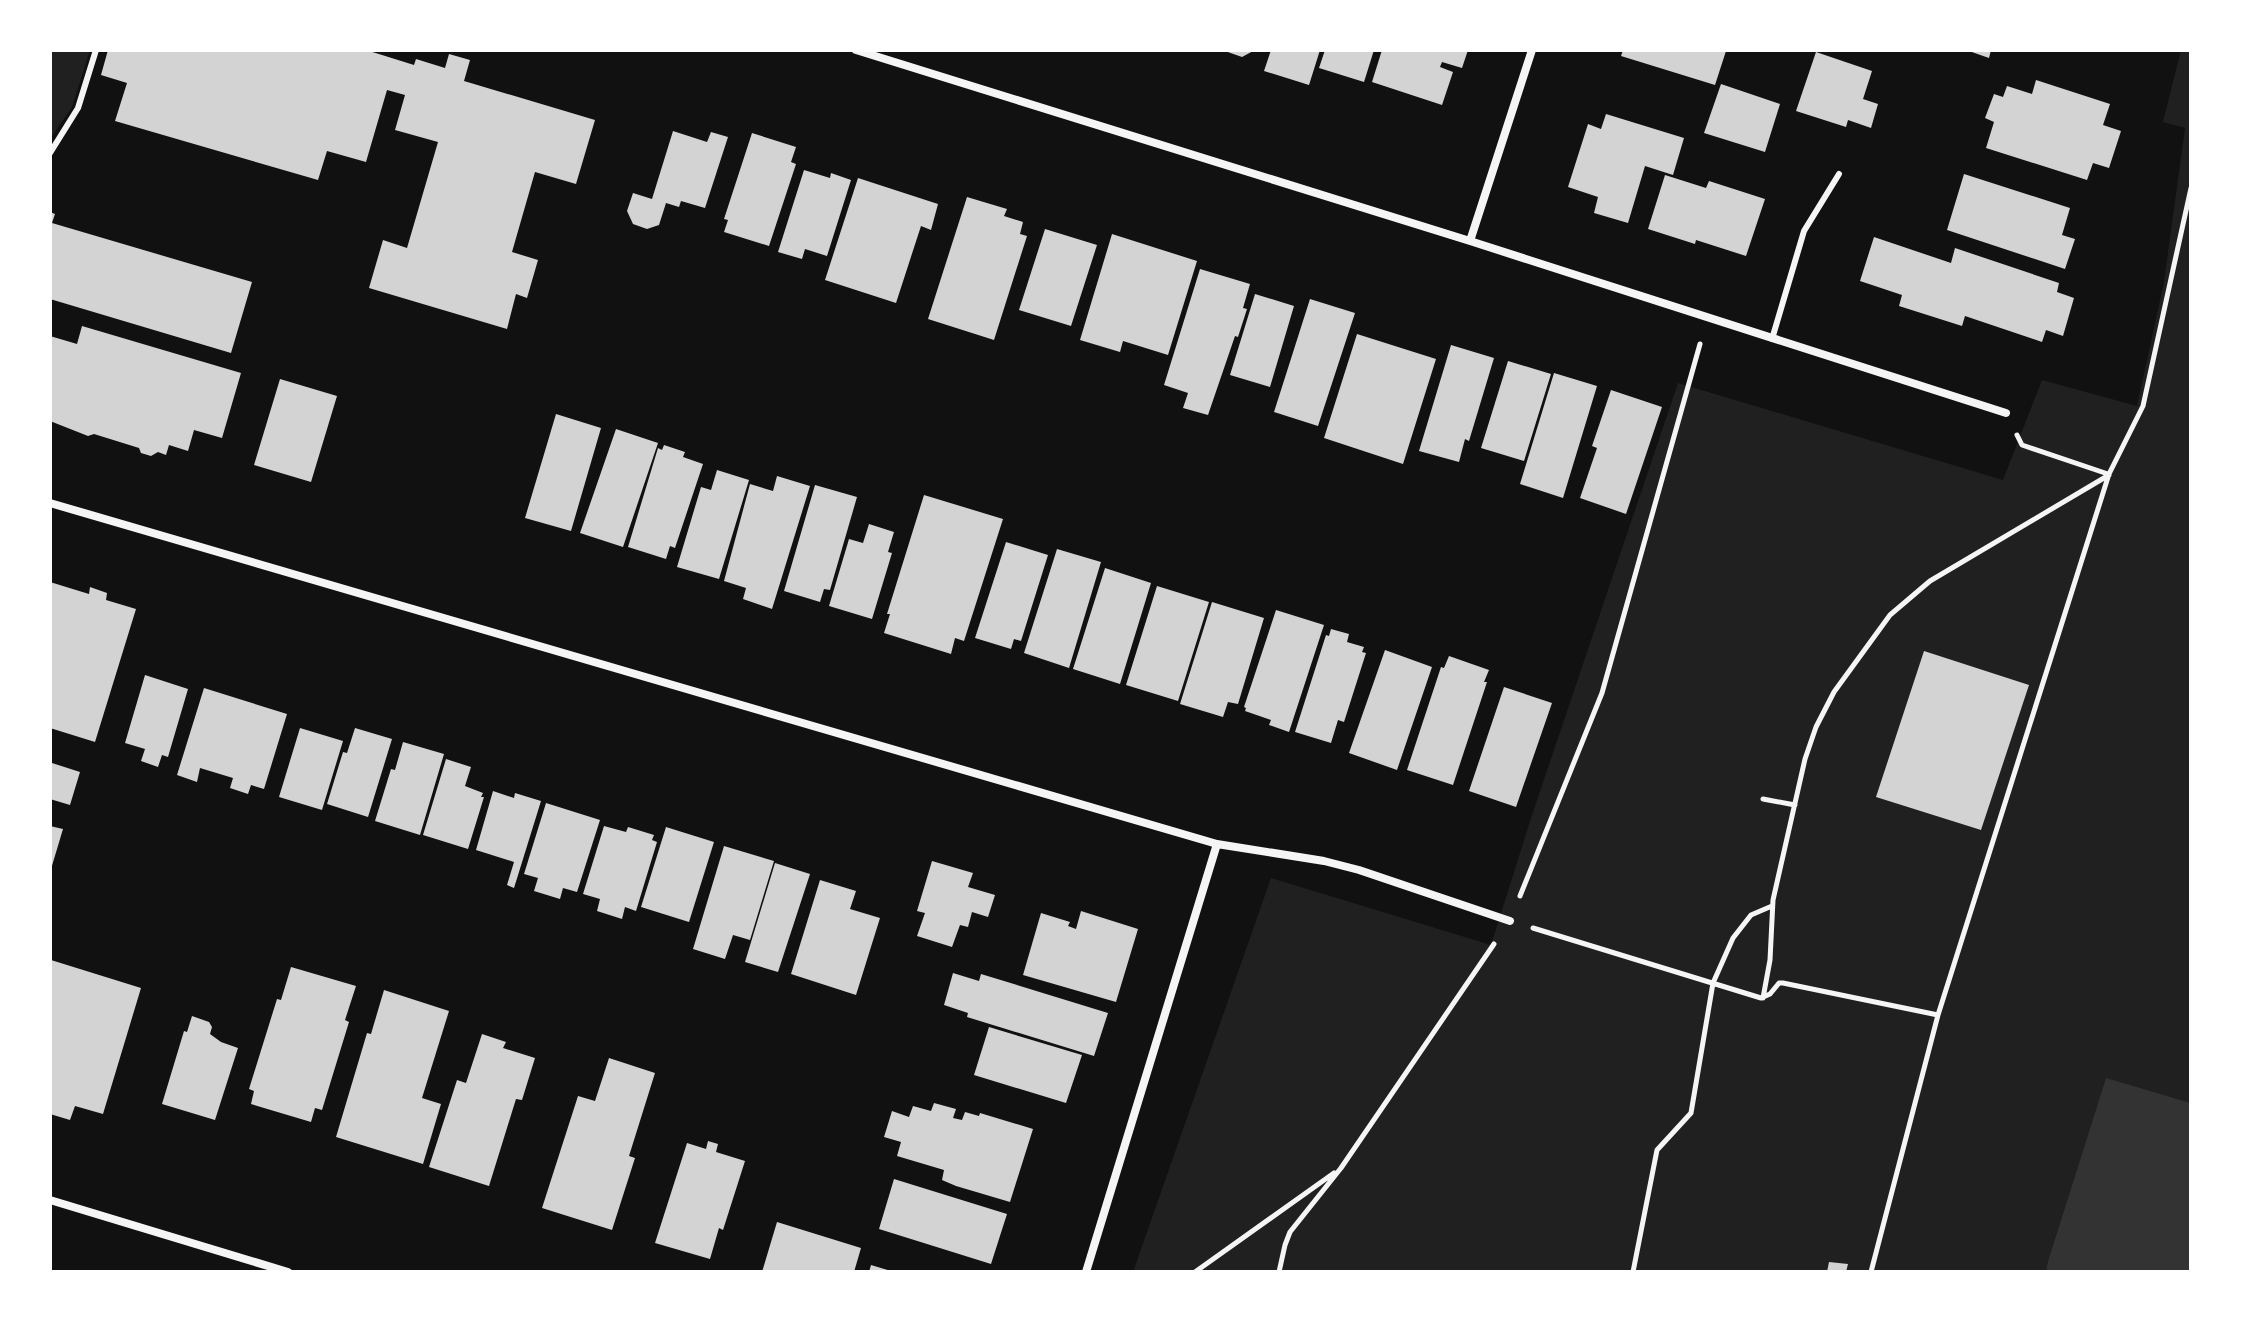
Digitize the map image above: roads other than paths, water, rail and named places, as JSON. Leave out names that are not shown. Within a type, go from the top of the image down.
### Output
[{"type":"street","points":[[856,50],[1470,241],[2006,413]]},
{"type":"street","points":[[1470,241],[1532,50]]},
{"type":"street","points":[[50,503],[1217,844],[1324,861],[1359,870],[1510,921]]},
{"type":"street","points":[[1086,1272],[1217,844]]},
{"type":"street","points":[[50,1200],[282,1271]]},
{"type":"lane","points":[[50,153],[78,108],[96,50]]},
{"type":"lane","points":[[1772,339],[1804,231],[1839,174]]}]
